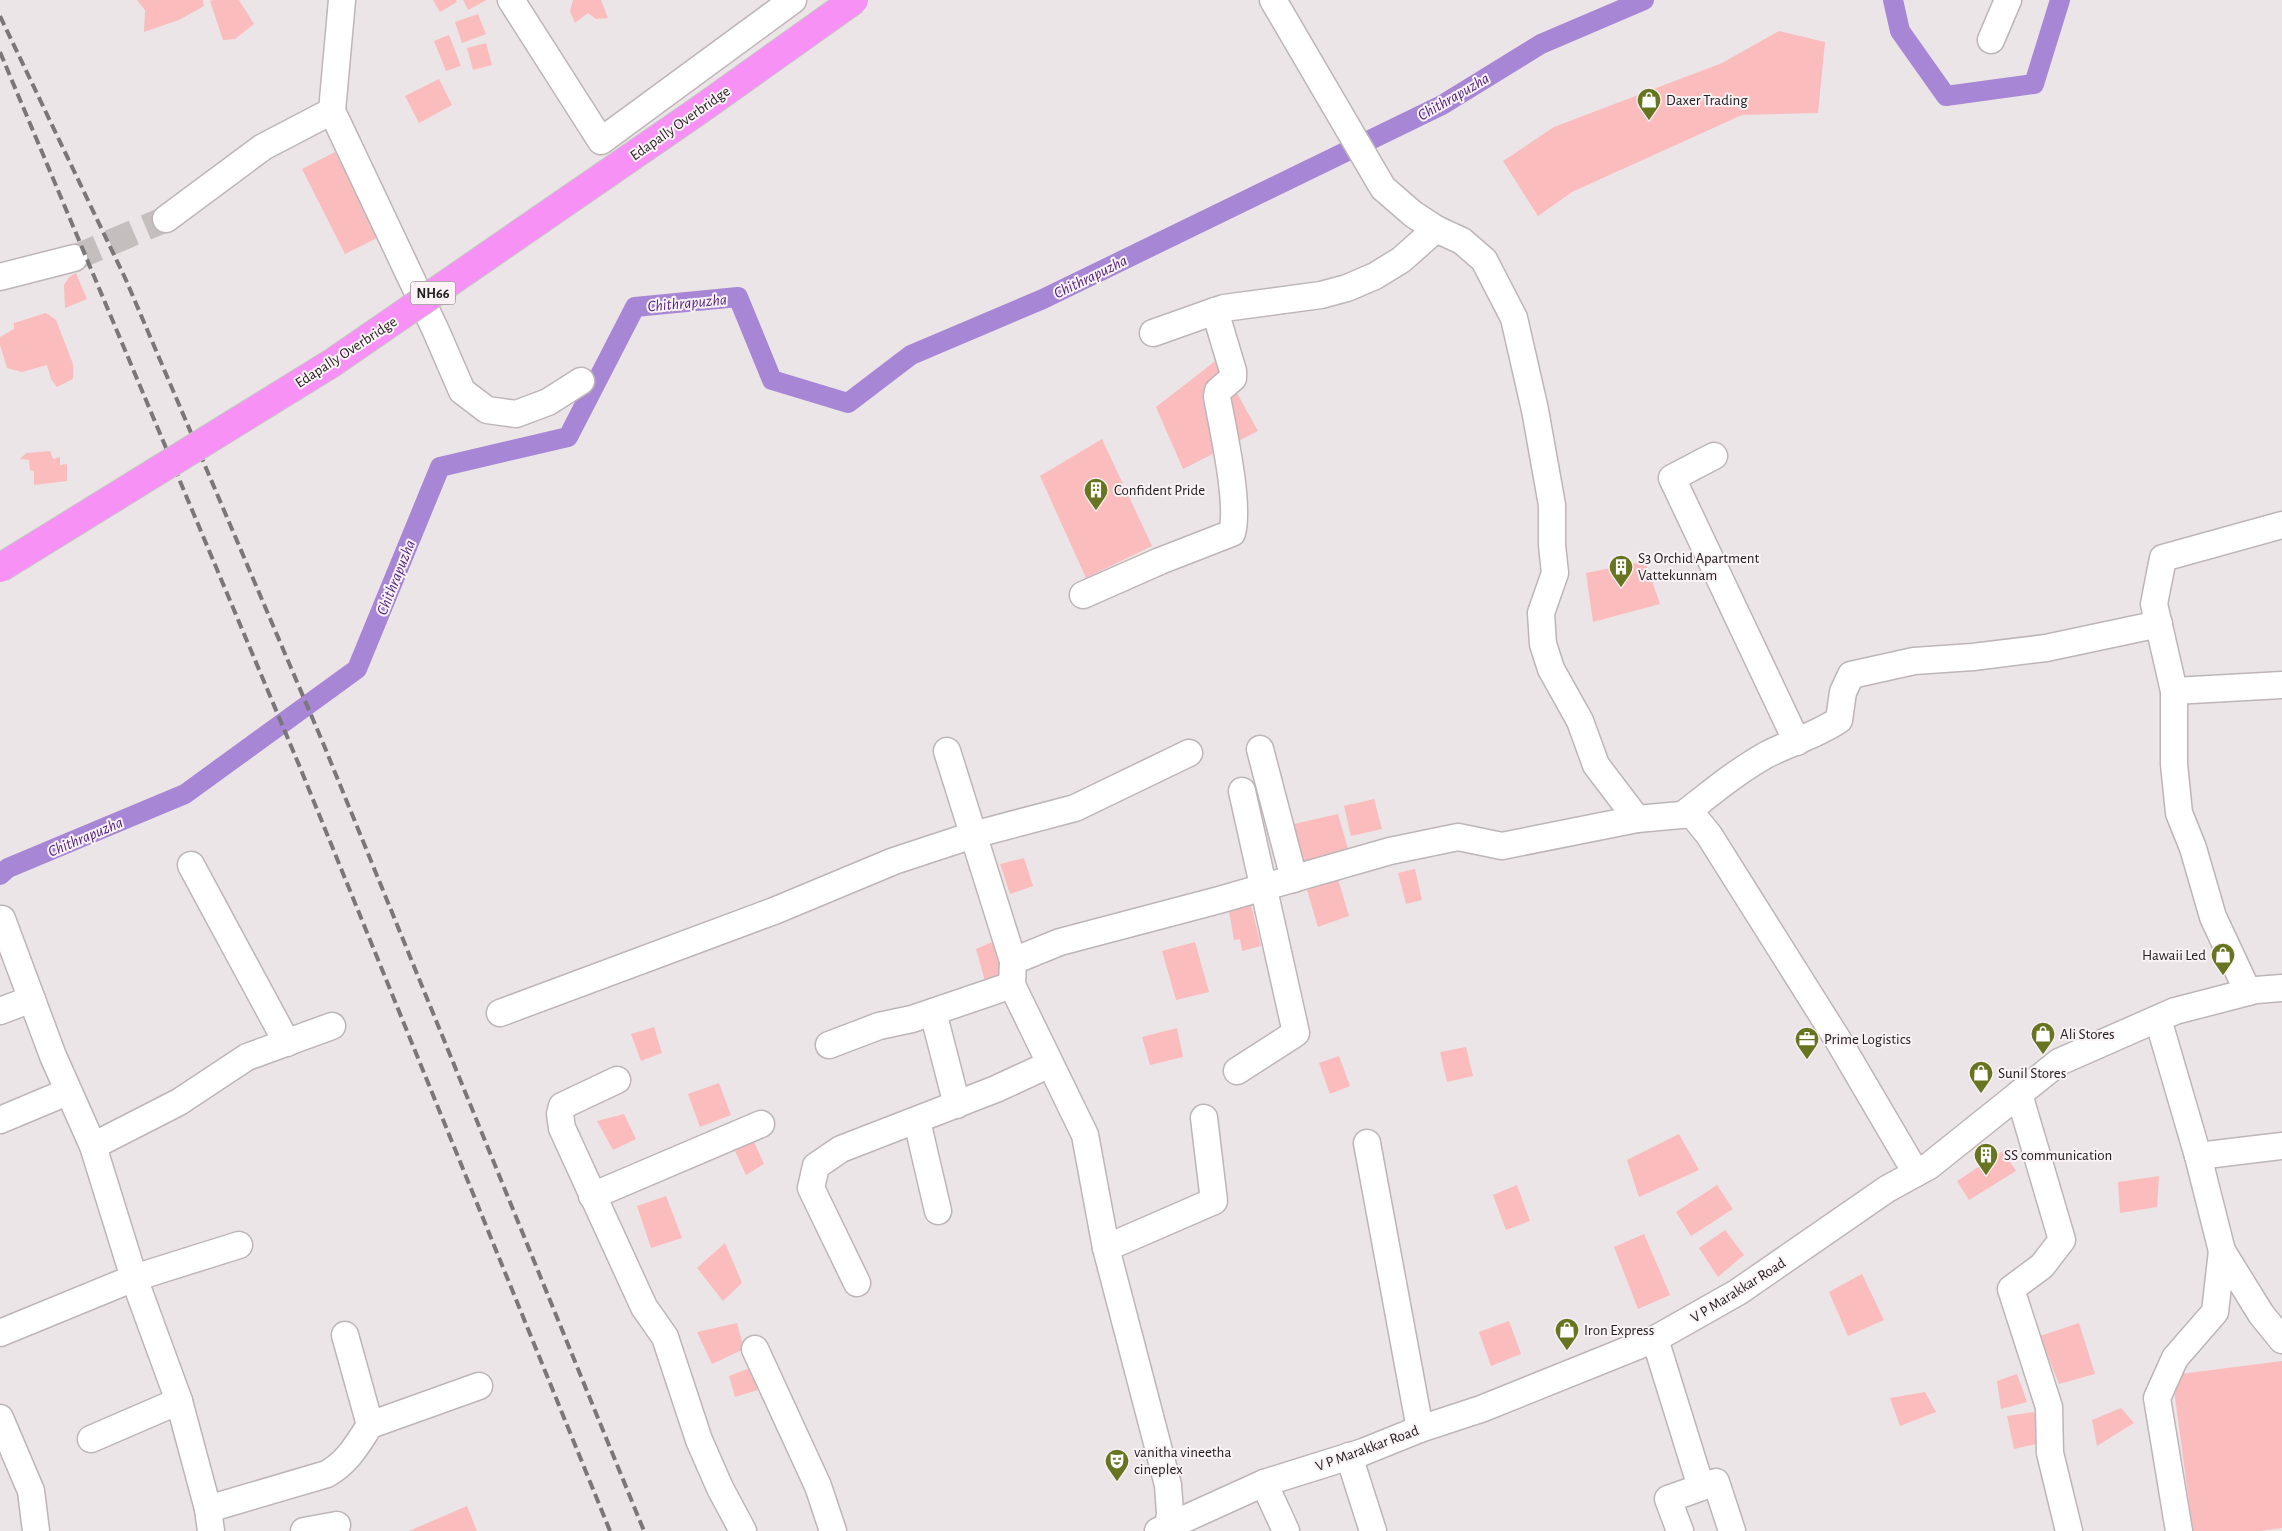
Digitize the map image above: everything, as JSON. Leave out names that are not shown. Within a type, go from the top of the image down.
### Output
[{"type":"highway","name":"Edapally Overbridge","points":[[0,568],[332,363],[698,111],[854,0]]},
{"type":"street","points":[[342,0],[332,111],[436,331],[462,391],[487,410],[516,414],[548,402],[581,381]]},
{"type":"street","points":[[511,0],[601,141],[793,0]]},
{"type":"street","points":[[1273,0],[1384,188],[1413,214],[1436,229],[1462,241],[1484,260],[1514,318],[1535,410],[1552,505],[1552,545],[1555,572],[1541,613],[1544,644],[1551,669],[1580,721],[1596,765],[1637,819]]},
{"type":"street","points":[[1991,40],[2008,0]]},
{"type":"street","points":[[166,219],[263,147],[332,111]]},
{"type":"street","points":[[1153,333],[1224,308],[1321,295],[1347,288],[1375,276],[1401,260],[1436,229]]},
{"type":"street","points":[[0,277],[74,258]]},
{"type":"street","points":[[1083,595],[1160,561],[1232,533],[1235,523],[1230,470],[1217,397],[1218,391],[1233,378],[1234,371],[1215,311]]},
{"type":"street","points":[[1714,456],[1672,478],[1798,742]]},
{"type":"street","points":[[2248,992],[2212,917],[2193,848],[2180,813],[2174,764],[2174,691],[2154,604],[2163,558],[2282,525]]},
{"type":"street","points":[[1684,814],[1732,775],[1768,754],[1820,732],[1839,720],[1844,692],[1851,675],[1914,661],[1973,658],[2046,648],[2159,624]]},
{"type":"street","points":[[2174,691],[2282,685]]},
{"type":"street","points":[[1260,749],[1294,879]]},
{"type":"street","points":[[947,751],[1012,973],[1050,1064],[1085,1135],[1106,1248],[1168,1485],[1170,1513],[1164,1530]]},
{"type":"street","points":[[500,1012],[774,911],[894,861],[973,836],[1075,808],[1189,753]]},
{"type":"street","points":[[1237,1071],[1296,1033],[1242,791]]},
{"type":"street","points":[[829,1045],[879,1026],[912,1020],[933,1012],[1012,973],[1060,942],[1390,851],[1458,837],[1502,846],[1637,819],[1692,814],[1709,834],[1838,1040],[1916,1173]]},
{"type":"street","points":[[191,865],[287,1043]]},
{"type":"street","points":[[2,919],[68,1092],[93,1146],[134,1278],[179,1401],[209,1520],[327,1474],[346,1460],[370,1425],[479,1386]]},
{"type":"street","name":"V P Marakkar Road","points":[[1164,1530],[1264,1483],[1349,1456],[1420,1429],[1481,1409],[1655,1340],[1738,1292],[1887,1189],[1929,1166],[2059,1062],[2175,1011],[2248,992],[2282,988]]},
{"type":"street","points":[[0,1011],[32,1000]]},
{"type":"street","points":[[933,1012],[957,1105]]},
{"type":"street","points":[[2158,1019],[2198,1156],[2222,1251],[2261,1314],[2282,1340]]},
{"type":"street","points":[[93,1146],[179,1102],[247,1057],[332,1026]]},
{"type":"street","points":[[857,1283],[811,1188],[816,1166],[841,1149],[957,1105],[1050,1064]]},
{"type":"street","points":[[617,1080],[565,1104],[560,1109],[562,1128],[644,1307],[665,1337],[699,1440],[720,1488],[743,1531]]},
{"type":"street","points":[[0,1120],[68,1092]]},
{"type":"street","points":[[2019,1094],[2062,1240],[2042,1266],[2011,1289],[2049,1407],[2050,1453],[2069,1531]]},
{"type":"street","points":[[1106,1248],[1214,1201],[1204,1118]]},
{"type":"street","points":[[917,1121],[938,1211]]},
{"type":"street","points":[[592,1196],[761,1124]]},
{"type":"street","points":[[1367,1143],[1420,1429]]},
{"type":"street","points":[[2198,1156],[2282,1146]]},
{"type":"street","points":[[0,1333],[134,1278],[239,1245]]},
{"type":"street","points":[[2179,1531],[2156,1398],[2174,1358],[2215,1312],[2222,1251]]},
{"type":"street","points":[[345,1335],[370,1425]]},
{"type":"street","points":[[1655,1340],[1701,1487]]},
{"type":"street","points":[[755,1348],[818,1486],[833,1531]]},
{"type":"street","points":[[91,1440],[179,1401]]},
{"type":"street","points":[[0,1418],[31,1491],[36,1531]]},
{"type":"street","points":[[1349,1456],[1373,1531]]},
{"type":"street","points":[[1680,1531],[1668,1499],[1716,1482],[1732,1531]]},
{"type":"street","points":[[1264,1483],[1286,1531]]},
{"type":"street","points":[[304,1531],[337,1525]]},
{"type":"building","points":[[137,0],[203,0],[204,6],[179,20],[144,32],[145,10]]},
{"type":"building","points":[[239,0],[254,24],[235,39],[223,40],[210,1]]},
{"type":"building","points":[[433,0],[456,0],[457,2],[440,12]]},
{"type":"building","points":[[463,0],[487,0],[468,10]]},
{"type":"building","points":[[573,0],[601,0],[608,18],[596,19],[588,13],[575,23],[570,11]]},
{"type":"building","points":[[478,14],[486,34],[462,43],[455,22]]},
{"type":"building","name":"Daxer Trading","points":[[1779,31],[1825,42],[1818,113],[1742,115],[1572,192],[1538,216],[1503,161],[1554,127],[1722,63]]},
{"type":"building","points":[[449,35],[461,66],[446,71],[434,41]]},
{"type":"building","points":[[486,43],[492,65],[473,70],[467,48]]},
{"type":"building","points":[[439,79],[452,105],[419,123],[405,96]]},
{"type":"building","points":[[335,152],[379,237],[345,254],[302,169]]},
{"type":"building","points":[[76,273],[87,299],[65,308],[64,285],[69,277]]},
{"type":"building","points":[[46,313],[56,320],[73,364],[73,379],[57,387],[51,379],[47,365],[22,372],[7,368],[0,345],[0,337],[14,329],[14,323]]},
{"type":"building","points":[[1218,359],[1258,431],[1183,469],[1156,407]]},
{"type":"building","name":"Confident Pride","points":[[1102,439],[1152,546],[1086,578],[1040,476]]},
{"type":"building","points":[[50,451],[53,459],[60,457],[60,465],[67,464],[67,481],[34,485],[34,471],[30,470],[29,460],[20,459],[26,453]]},
{"type":"building","name":"S3 Orchid Apartment Vattekunnam","points":[[1645,561],[1660,604],[1593,622],[1586,573]]},
{"type":"building","points":[[1374,799],[1382,829],[1351,836],[1344,806]]},
{"type":"building","points":[[1338,814],[1348,849],[1304,862],[1294,824]]},
{"type":"building","points":[[1024,858],[1033,886],[1010,894],[1000,864]]},
{"type":"building","points":[[1415,869],[1422,900],[1406,904],[1398,873]]},
{"type":"building","points":[[1338,879],[1349,916],[1318,927],[1307,890]]},
{"type":"building","points":[[1251,905],[1261,946],[1242,951],[1240,939],[1234,940],[1229,911]]},
{"type":"building","points":[[1001,938],[1010,972],[985,981],[976,949]]},
{"type":"building","points":[[1195,942],[1209,992],[1176,1000],[1162,951]]},
{"type":"building","points":[[654,1027],[662,1053],[641,1061],[631,1034]]},
{"type":"building","points":[[1177,1028],[1183,1057],[1150,1065],[1142,1037]]},
{"type":"building","points":[[1466,1047],[1473,1076],[1447,1082],[1440,1052]]},
{"type":"building","points":[[1339,1056],[1350,1086],[1330,1094],[1319,1063]]},
{"type":"building","points":[[719,1083],[731,1115],[700,1127],[688,1094]]},
{"type":"building","points":[[624,1114],[636,1139],[613,1150],[597,1121]]},
{"type":"building","points":[[1679,1134],[1699,1170],[1639,1197],[1627,1160]]},
{"type":"building","points":[[751,1135],[764,1164],[746,1175],[732,1144]]},
{"type":"building","name":"SS communication","points":[[2003,1151],[2016,1171],[1969,1200],[1957,1181]]},
{"type":"building","points":[[2159,1176],[2157,1207],[2120,1213],[2118,1182]]},
{"type":"building","points":[[1517,1185],[1530,1221],[1506,1230],[1493,1195]]},
{"type":"building","points":[[1717,1185],[1733,1209],[1691,1236],[1676,1212]]},
{"type":"building","points":[[666,1196],[682,1238],[651,1248],[637,1206]]},
{"type":"building","points":[[1725,1230],[1744,1255],[1718,1277],[1699,1248]]},
{"type":"building","points":[[1644,1234],[1670,1295],[1638,1309],[1614,1247]]},
{"type":"building","points":[[725,1243],[742,1283],[723,1301],[697,1268]]},
{"type":"building","points":[[1862,1274],[1884,1320],[1848,1336],[1829,1292]]},
{"type":"building","points":[[1509,1321],[1521,1354],[1491,1366],[1479,1332]]},
{"type":"building","points":[[737,1323],[744,1349],[712,1364],[697,1332]]},
{"type":"building","points":[[2079,1323],[2095,1374],[2059,1384],[2040,1336]]},
{"type":"building","points":[[2282,1361],[2282,1528],[2260,1531],[2193,1531],[2172,1375]]},
{"type":"building","points":[[750,1368],[758,1390],[735,1397],[729,1376]]},
{"type":"building","points":[[2017,1374],[2027,1402],[2001,1409],[1997,1381]]},
{"type":"building","points":[[1925,1392],[1936,1412],[1900,1426],[1890,1398]]},
{"type":"building","points":[[2121,1408],[2134,1423],[2097,1446],[2092,1420]]},
{"type":"building","points":[[2034,1412],[2045,1442],[2014,1449],[2007,1416]]},
{"type":"building","points":[[467,1506],[477,1531],[409,1531]]},
{"type":"waterway","name":"Chithrapuzha","points":[[0,875],[8,868],[185,794],[357,669],[440,467],[568,437],[635,307],[738,297],[772,380],[848,403],[911,355],[1043,299],[1442,105],[1541,44],[1644,0]]},
{"type":"waterway","name":"Chithrapuzha","points":[[1893,0],[1900,31],[1946,96],[2034,84],[2060,0]]},
{"type":"tunnel","points":[[74,258],[166,219]]},
{"type":"railway","points":[[0,16],[126,280],[323,743],[644,1531]]},
{"type":"railway","points":[[0,52],[299,765],[610,1531]]},
{"type":"place","name":"Daxer Trading","points":[[1649,121]]},
{"type":"place","name":"Confident Pride","points":[[1096,511]]},
{"type":"place","name":"S3 Orchid Apartment Vattekunnam","points":[[1621,588]]},
{"type":"place","name":"Hawaii Led","points":[[2223,976]]},
{"type":"place","name":"Ali Stores","points":[[2043,1055]]},
{"type":"place","name":"Prime Logistics","points":[[1807,1060]]},
{"type":"place","name":"Sunil Stores","points":[[1981,1094]]},
{"type":"place","name":"SS communication","points":[[1986,1176]]},
{"type":"place","name":"Iron Express","points":[[1567,1351]]},
{"type":"place","name":"vanitha vineetha cineplex","points":[[1117,1482]]}]
